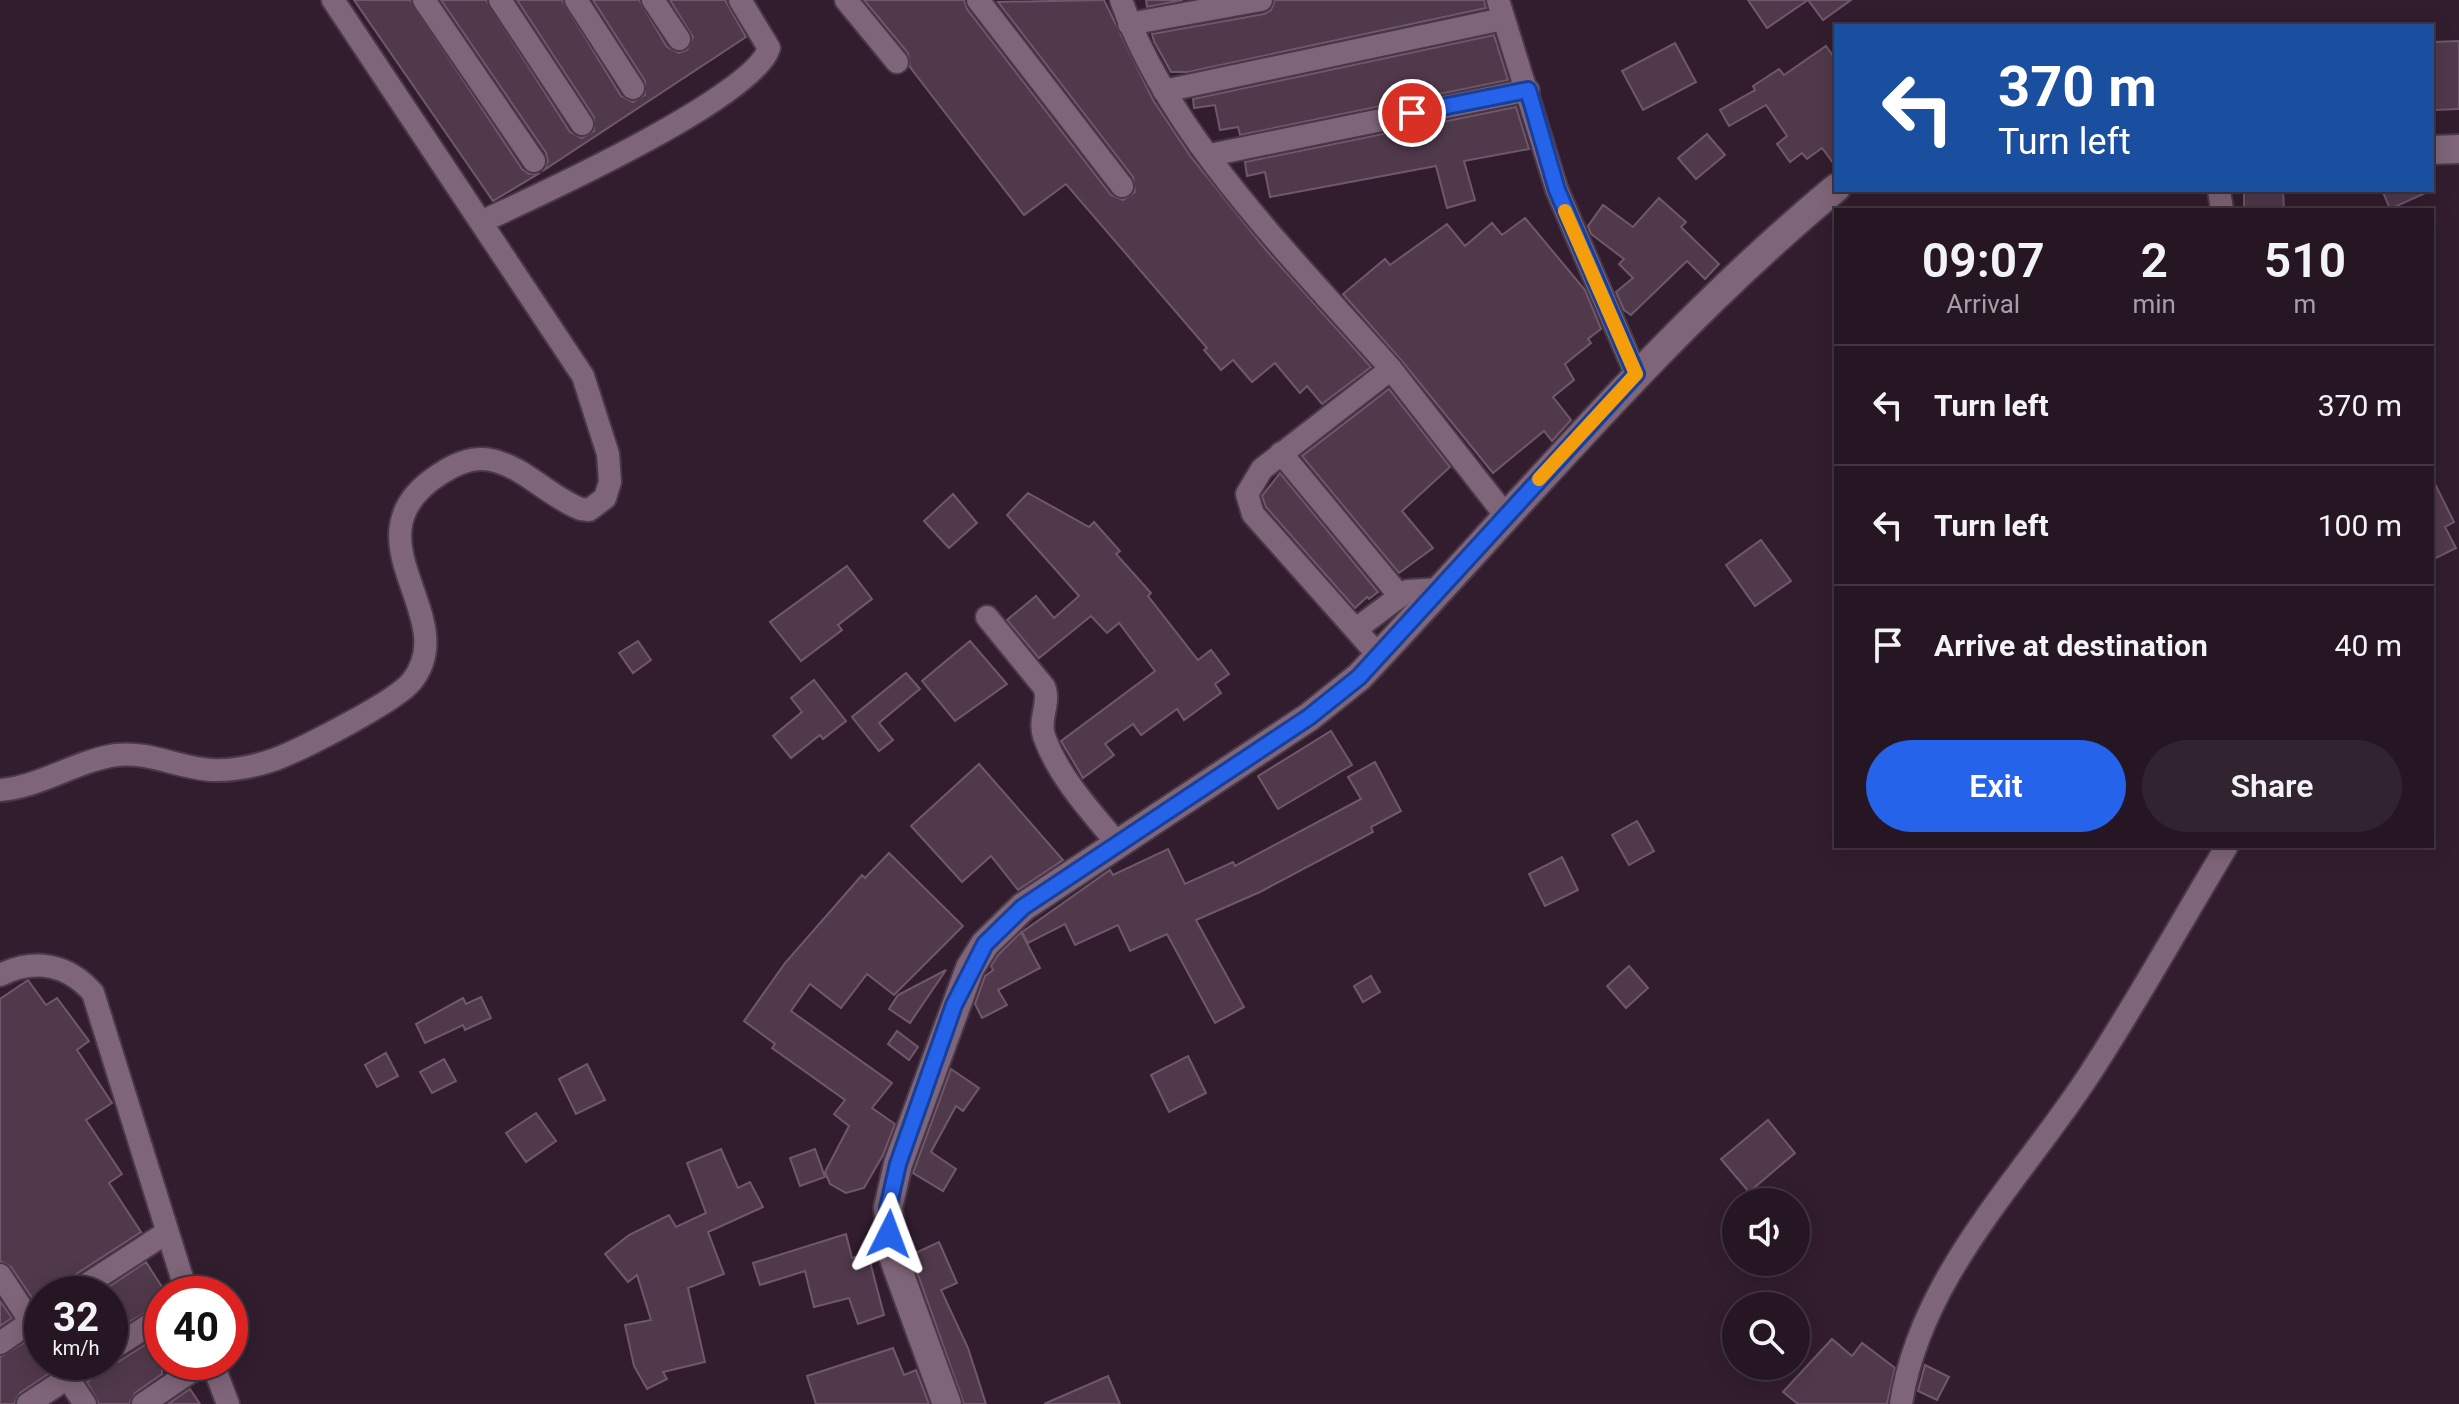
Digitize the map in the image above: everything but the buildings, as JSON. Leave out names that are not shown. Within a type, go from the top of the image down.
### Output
[{"type":"street","points":[[0,790],[117,755],[149,756],[209,770],[254,766],[278,758],[402,692],[421,667],[425,654],[424,633],[399,546],[399,526],[411,499],[452,466],[471,459],[491,460],[581,509],[589,510],[605,498],[610,482],[608,454],[583,376],[483,221],[333,0]]},
{"type":"street","points":[[424,0],[534,161]]},
{"type":"street","points":[[500,0],[582,124]]},
{"type":"street","points":[[576,0],[633,88]]},
{"type":"street","points":[[653,0],[679,39]]},
{"type":"street","points":[[483,221],[654,138],[752,73],[769,48],[740,0]]},
{"type":"street","points":[[846,0],[897,62]]},
{"type":"street","points":[[978,0],[1122,186]]},
{"type":"street","points":[[1121,0],[1129,24],[1164,91],[1210,155],[1272,235],[1391,369],[1506,516]]},
{"type":"street","points":[[1129,24],[1261,0]]},
{"type":"street","points":[[1164,91],[1501,9],[1557,190],[1636,374]]},
{"type":"street","points":[[1210,155],[1528,90]]},
{"type":"street","points":[[2434,150],[2459,149]]},
{"type":"street","points":[[947,1404],[894,1259],[888,1208],[898,1164],[954,1005],[985,944],[1023,907],[1309,717],[1359,677],[1636,374],[1771,242],[1834,190]]},
{"type":"street","points":[[1379,656],[1253,514],[1248,503],[1253,481],[1281,453],[1391,369]]},
{"type":"street","points":[[1281,453],[1399,595]]},
{"type":"street","points":[[1356,629],[1399,595],[1415,589],[1440,589]]},
{"type":"street","points":[[987,617],[1044,687],[1047,696],[1042,726],[1048,745],[1076,792],[1118,844]]},
{"type":"street","points":[[1901,1404],[1905,1374],[1917,1339],[1948,1276],[2089,1075],[2226,848]]},
{"type":"street","points":[[0,975],[27,966],[48,965],[65,969],[93,993],[103,1015],[181,1276]]},
{"type":"street","points":[[100,1276],[166,1233]]},
{"type":"street","points":[[0,1275],[24,1307]]},
{"type":"street","points":[[0,1343],[24,1332]]},
{"type":"street","points":[[28,1404],[52,1380]]},
{"type":"street","points":[[69,1380],[85,1404]]},
{"type":"street","points":[[143,1404],[178,1380]]},
{"type":"street","points":[[219,1380],[228,1404]]},
{"type":"slow traffic","points":[[1539,479],[1636,374],[1565,211]]},
{"type":"route","points":[[889,1234],[888,1208],[898,1164],[954,1005],[970,968],[985,944],[1023,907],[1309,717],[1359,677],[1636,374],[1557,190],[1528,90],[1412,113]]}]
